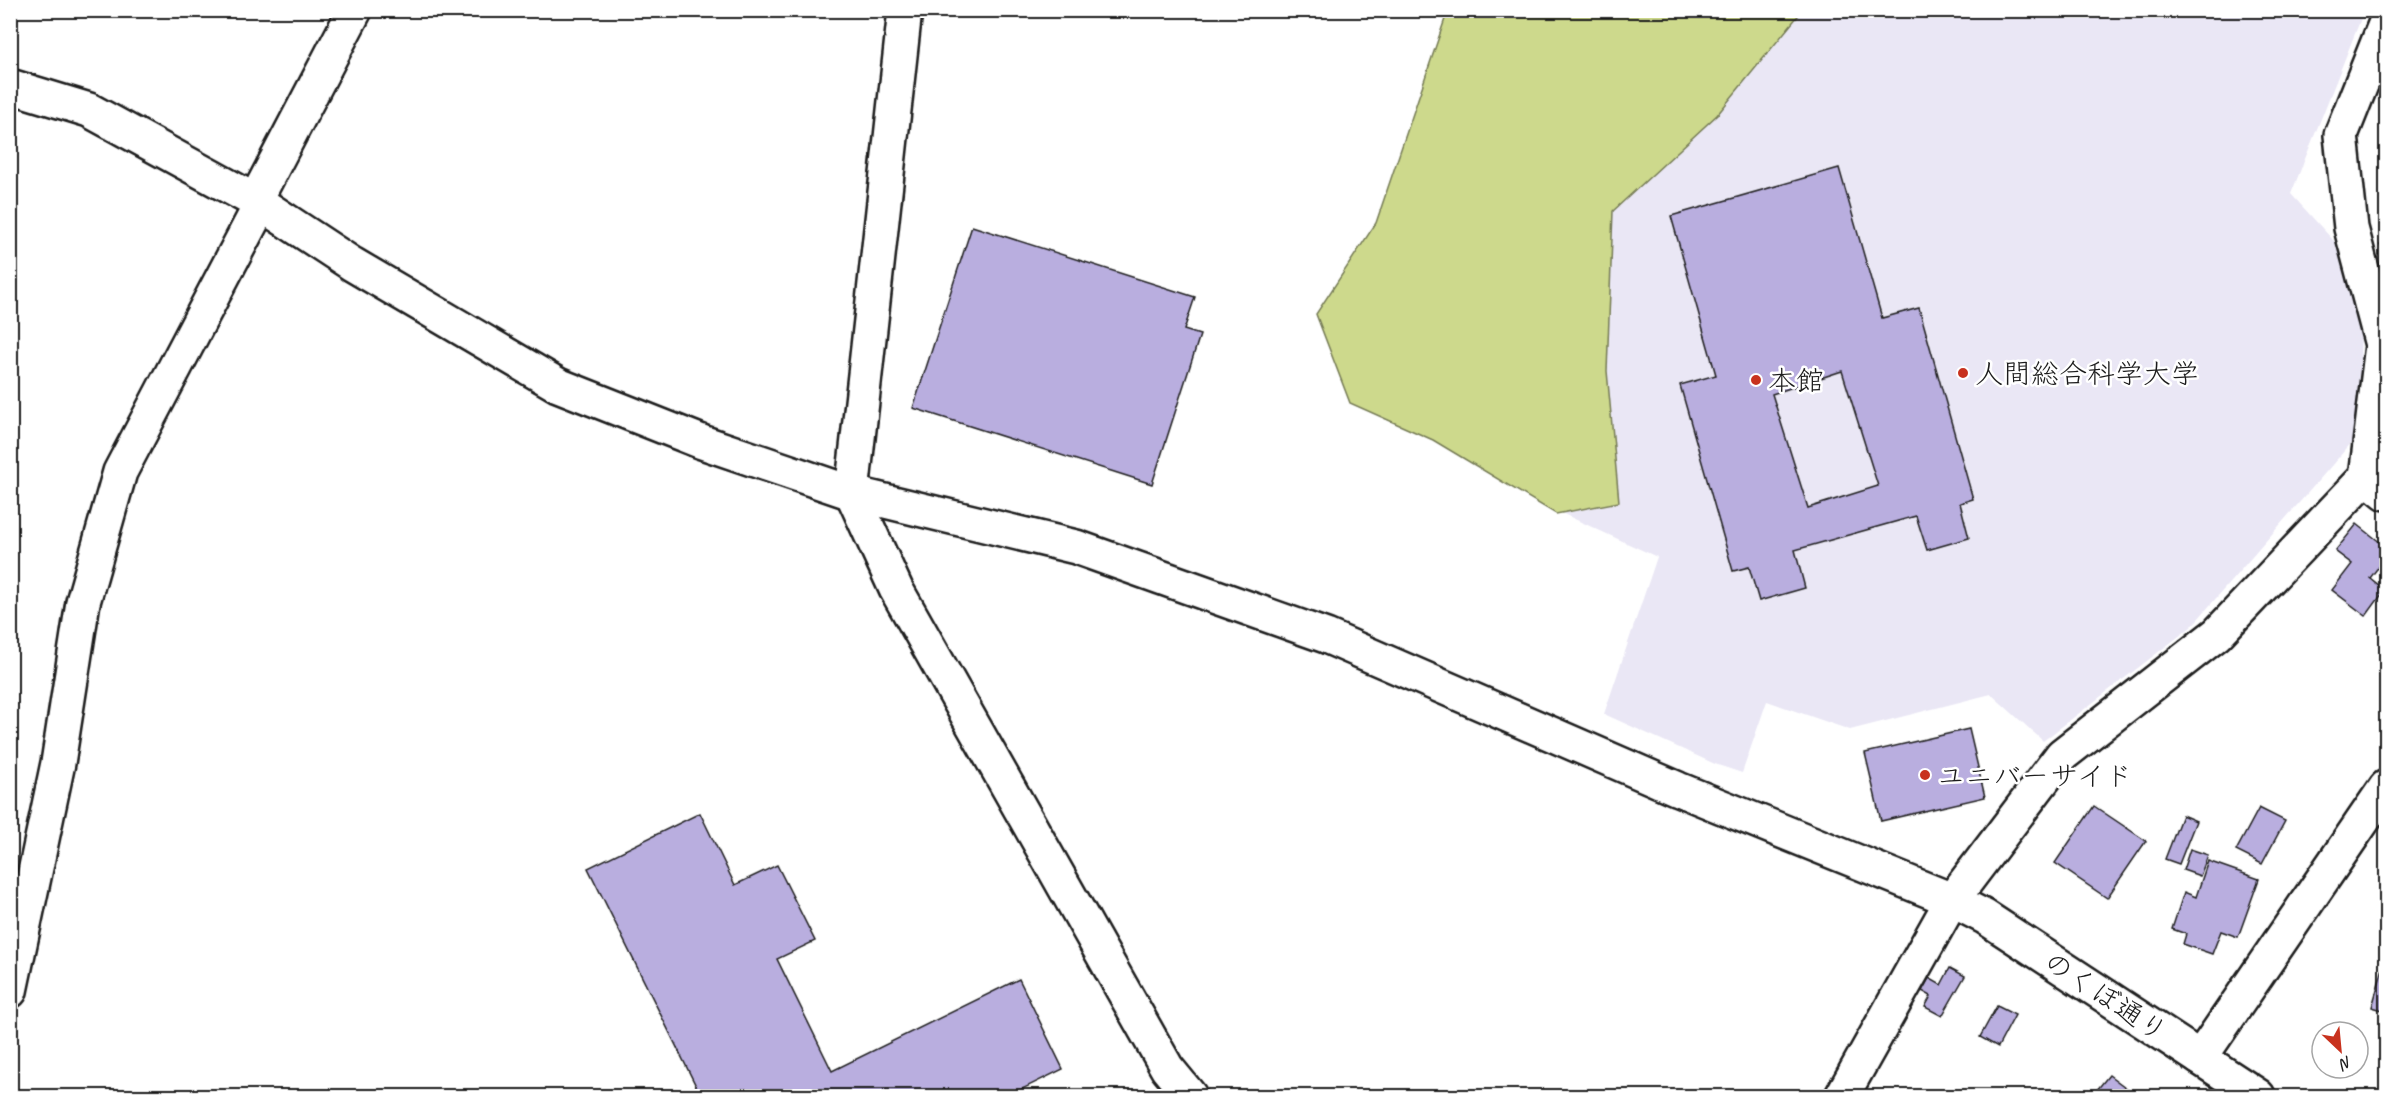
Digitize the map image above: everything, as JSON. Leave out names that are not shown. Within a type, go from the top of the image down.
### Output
[{"type":"street","points":[[10,991],[58,763],[83,602],[120,472],[356,10]]},
{"type":"street","points":[[905,10],[852,493],[896,590],[1167,1068],[1190,1096]]},
{"type":"street","points":[[1842,1096],[1952,900],[2062,755],[2217,634],[2380,477],[2382,345],[2351,228],[2341,135],[2386,22]]},
{"type":"street","name":"のくぼ通り","points":[[10,86],[89,110],[258,202],[352,264],[558,385],[702,442],[852,493],[1076,547],[1326,636],[1678,789],[1952,900],[1985,917],[2258,1096]]},
{"type":"street","points":[[2200,1058],[2386,787]]},
{"type":"shaded area","name":"人間総合科学大学","points":[[1667,11],[2364,11],[2291,194],[2343,251],[2361,312],[2359,434],[2191,627],[2043,741],[1991,694],[1850,730],[1767,701],[1742,773],[1715,764],[1604,714],[1657,557],[1531,499]]},
{"type":"green space","points":[[1448,10],[1802,11],[1717,115],[1613,211],[1607,371],[1619,502],[1556,514],[1433,440],[1350,403],[1316,314],[1376,223]]},
{"type":"building","name":"本館","points":[[1839,168],[1882,318],[1919,308],[1973,499],[1960,503],[1969,538],[1927,550],[1916,516],[1795,550],[1805,588],[1759,601],[1749,567],[1733,571],[1680,385],[1716,375],[1671,216]],"holes":[[[1842,371],[1878,486],[1808,508],[1772,394]]]},
{"type":"building","points":[[972,226],[1195,297],[1184,330],[1200,335],[1152,484],[913,408]]},
{"type":"building","points":[[2386,236],[2386,258],[2380,244]]},
{"type":"building","points":[[2357,524],[2386,547],[2386,557],[2370,578],[2385,590],[2366,616],[2332,590],[2352,564],[2335,551]]},
{"type":"building","name":"ユニバーサイド","points":[[1969,729],[1985,797],[1881,821],[1865,753]]},
{"type":"building","points":[[2094,806],[2146,841],[2107,898],[2055,863]]},
{"type":"building","points":[[2259,808],[2285,821],[2262,864],[2236,851]]},
{"type":"building","points":[[700,813],[735,885],[777,865],[815,941],[777,959],[832,1071],[1019,979],[1063,1069],[1008,1096],[701,1096],[588,868]]},
{"type":"building","points":[[2182,815],[2196,821],[2179,864],[2165,859]]},
{"type":"building","points":[[2190,849],[2208,855],[2200,876],[2183,870]]},
{"type":"building","points":[[2208,861],[2259,879],[2238,937],[2221,931],[2212,954],[2183,944],[2186,934],[2172,929],[2184,892],[2196,897]]},
{"type":"building","points":[[1950,968],[1965,976],[1942,1016],[1925,1007],[1931,996],[1922,991],[1929,978],[1941,985]]},
{"type":"building","points":[[2383,968],[2386,969],[2386,1011],[2372,1007]]},
{"type":"building","points":[[1997,1006],[2015,1015],[1998,1047],[1980,1037]]},
{"type":"building","points":[[2109,1075],[2137,1096],[2092,1096]]},
{"type":"place","name":"人間総合科学大学","points":[[1963,373]]},
{"type":"place","name":"本館","points":[[1756,380]]},
{"type":"place","name":"ユニバーサイド","points":[[1925,775]]}]
